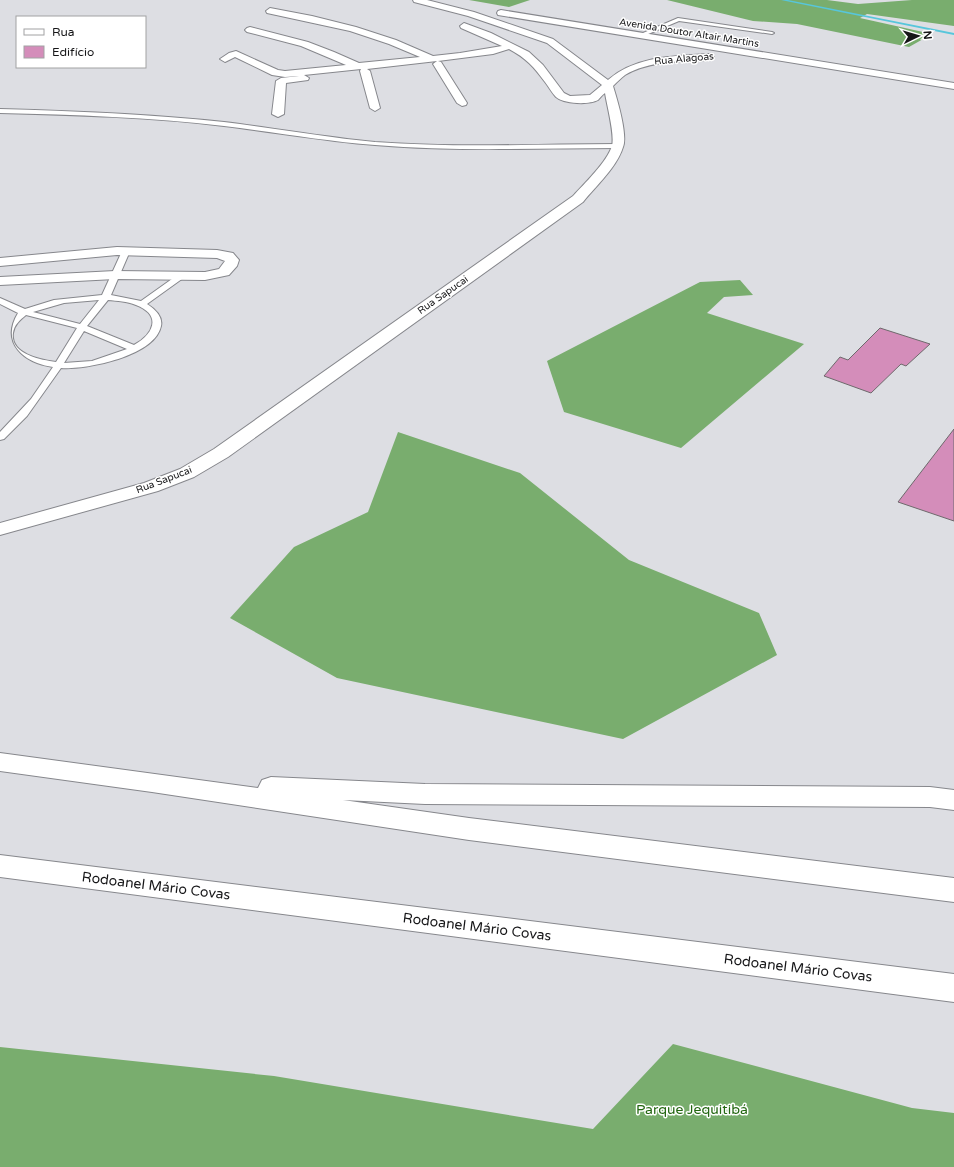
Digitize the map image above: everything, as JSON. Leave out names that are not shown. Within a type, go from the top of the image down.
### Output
[{"type":"main road","points":[[417,0],[454,7],[472,14],[555,38],[608,85],[617,125],[618,146]]},
{"type":"main road","name":"Avenida Doutor Altair Martins","points":[[421,0],[454,7],[954,86]]},
{"type":"main road","points":[[437,16],[438,14],[454,7]]},
{"type":"main road","points":[[270,11],[355,28],[385,38],[435,61],[462,103]]},
{"type":"main road","name":"Rua Alagoas","points":[[454,22],[488,35],[526,54],[539,67],[560,95],[567,99],[575,100],[593,98],[622,73],[637,66],[652,62],[699,57],[766,57]]},
{"type":"main road","points":[[250,30],[304,43],[339,57],[360,69],[375,108]]},
{"type":"main road","points":[[572,34],[606,30]]},
{"type":"main road","points":[[435,61],[511,46]]},
{"type":"main road","points":[[225,59],[236,54],[280,74],[360,69],[435,61],[526,54]]},
{"type":"main road","points":[[278,114],[282,81],[360,69]]},
{"type":"main road","name":"Rua Sapucai","points":[[0,529],[152,487],[187,473],[221,453],[578,199],[606,168],[618,146]]},
{"type":"main road","points":[[0,262],[99,252],[216,254],[228,256],[232,260],[230,266],[224,272],[205,276],[115,274],[0,281]]},
{"type":"main road","points":[[0,762],[152,782],[469,829],[954,890]]},
{"type":"main road","points":[[152,782],[425,794],[946,798]]},
{"type":"main road","name":"Rodoanel Mário Covas","points":[[0,866],[954,988]]},
{"type":"lane","points":[[639,36],[678,19],[772,32]]},
{"type":"lane","points":[[0,111],[169,119],[358,142],[396,145],[462,147],[618,146]]},
{"type":"lane","points":[[0,437],[14,426],[31,406],[59,366],[82,327],[105,297],[126,252]]},
{"type":"lane","points":[[142,304],[182,276]]},
{"type":"lane","points":[[105,297],[142,304],[153,312],[158,321],[156,330],[148,340],[135,349],[100,361],[59,366],[37,362],[22,356],[12,351],[4,344],[12,323],[24,312],[52,303],[105,297]]},
{"type":"lane","points":[[0,301],[24,312],[82,327],[135,349]]},
{"type":"green space","points":[[469,0],[530,0],[509,7]]},
{"type":"green space","points":[[667,0],[827,0],[858,4],[912,0],[954,0],[954,26],[867,14],[860,18],[932,34],[909,47],[797,24],[753,21]]},
{"type":"green space","points":[[740,280],[753,295],[724,297],[707,313],[804,344],[681,448],[564,412],[547,361],[700,282]]},
{"type":"green space","points":[[398,432],[520,473],[629,560],[759,613],[777,655],[623,739],[337,678],[230,618],[294,547],[368,512]]},
{"type":"green space","name":"Parque Jequitibá","points":[[673,1044],[912,1108],[954,1113],[954,1167],[0,1167],[0,1047],[274,1076],[593,1129]]},
{"type":"building","points":[[880,328],[930,344],[906,366],[901,364],[871,393],[824,376],[840,357],[848,360]]},
{"type":"building","points":[[954,429],[954,521],[898,502]]},
{"type":"waterway","points":[[783,0],[954,34]]}]
